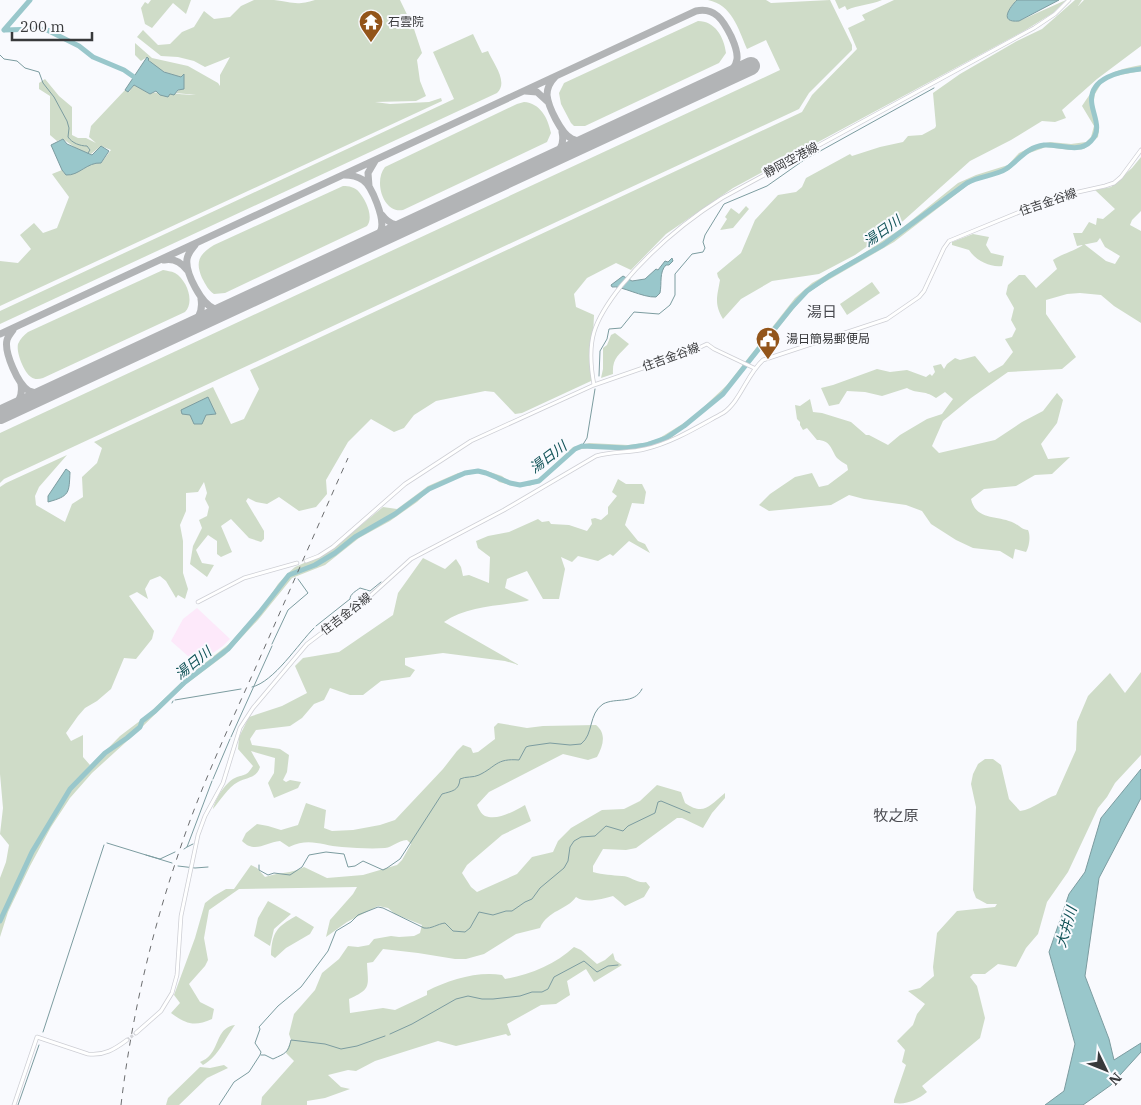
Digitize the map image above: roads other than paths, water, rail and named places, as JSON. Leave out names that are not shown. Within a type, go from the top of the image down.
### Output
[{"type":"main road","name":"静岡空港線","points":[[594,385],[591,349],[594,332],[603,311],[630,276],[667,237],[692,217],[722,198],[1034,28],[1055,14],[1069,0]]},
{"type":"main road","name":"住吉金谷線","points":[[136,1033],[161,1011],[172,993],[177,975],[181,916],[198,835],[205,816],[223,784],[240,728],[253,708],[301,650],[369,597],[420,553],[504,510],[596,456],[610,452],[648,448],[667,442],[723,413],[733,402],[754,368],[766,358],[887,319],[919,297],[924,291],[949,241],[1056,197],[1114,183],[1121,177],[1141,150]]},
{"type":"main road","name":"住吉金谷線","points":[[306,561],[333,547],[399,489],[458,449],[486,434],[594,385],[707,344],[754,368]]},
{"type":"main road","points":[[198,602],[241,579],[297,563]]},
{"type":"main road","points":[[14,1105],[37,1037],[88,1054],[97,1054],[115,1049],[127,1040]]},
{"type":"water","points":[[1017,0],[1059,0],[1019,21],[1009,20],[1008,14]]},
{"type":"water","points":[[147,57],[148,60],[164,72],[181,77],[184,74],[184,89],[178,90],[174,95],[170,94],[168,97],[160,95],[156,91],[150,94],[134,85],[128,92],[125,90]]},
{"type":"water","points":[[63,139],[67,144],[92,155],[101,146],[109,151],[101,163],[91,165],[71,175],[66,175],[51,145]]},
{"type":"water","points":[[672,258],[673,261],[666,265],[662,271],[660,293],[656,297],[645,296],[612,287],[611,285],[623,276],[632,281],[645,279],[656,269],[658,270],[665,261],[668,262]]},
{"type":"water","points":[[208,397],[216,414],[206,415],[202,424],[194,424],[190,415],[182,414],[181,410]]},
{"type":"water","points":[[66,469],[70,472],[67,493],[61,498],[48,502],[48,496]]},
{"type":"water","name":"大井川","points":[[1141,769],[1141,798],[1099,878],[1085,976],[1109,1039],[1114,1060],[1141,1043],[1141,1052],[1111,1085],[1083,1105],[1045,1105],[1064,1091],[1075,1044],[1049,952],[1069,894],[1085,872],[1101,818]]},
{"type":"waterway","points":[[4,30],[30,0]]},
{"type":"waterway","points":[[4,30],[47,30],[79,46],[93,57],[124,70],[134,77]]},
{"type":"waterway","points":[[0,55],[4,59],[17,61],[25,68],[39,72],[43,83],[54,97],[67,121],[69,128],[68,137],[76,144],[87,146],[90,150],[88,153]]},
{"type":"waterway","name":"湯日川","points":[[0,921],[32,852],[70,789],[105,753],[140,727],[142,721],[185,682],[228,649],[289,575],[315,565],[335,553],[355,537],[395,514],[429,489],[465,473],[478,471],[520,485],[539,481],[575,449],[582,446],[626,448],[646,445],[666,438],[723,394],[792,307],[807,291],[883,245],[967,183],[1006,169],[1033,148],[1044,145],[1069,148],[1086,145],[1094,137],[1097,128],[1092,105],[1092,95],[1095,88],[1108,77],[1141,69]]},
{"type":"waterway","points":[[599,376],[600,351],[607,339],[609,329],[621,328],[634,312],[659,314],[670,305],[675,295],[675,274],[692,254],[703,252],[705,248],[703,242],[705,235],[724,204],[767,186],[804,160],[934,88]]},
{"type":"waterway","points":[[582,446],[587,438],[595,389]]},
{"type":"waterway","points":[[272,644],[288,610],[308,593],[298,579]]},
{"type":"waterway","points":[[316,626],[350,599],[352,594],[360,588],[370,591],[381,582]]},
{"type":"waterway","points":[[252,687],[269,678],[314,628]]},
{"type":"waterway","points":[[231,737],[272,646]]},
{"type":"waterway","points":[[175,700],[241,689]]},
{"type":"waterway","points":[[259,865],[259,870],[268,875],[274,873],[290,875],[302,867],[309,855],[326,852],[344,854],[348,867],[355,866],[363,861],[383,870],[400,859],[442,794],[457,788],[460,779],[479,775],[505,760],[519,760],[526,747],[529,746],[550,743],[581,744],[588,735],[598,708],[608,702],[630,699],[639,694],[642,689]]},
{"type":"waterway","points":[[213,779],[230,739]]},
{"type":"waterway","points":[[184,849],[187,847],[212,781]]},
{"type":"waterway","points":[[219,1105],[234,1082],[249,1072],[260,1055],[261,1052],[255,1043],[259,1027],[278,1006],[301,987],[328,951],[336,931],[351,922],[358,915],[378,907],[424,928],[445,923],[453,931],[465,932],[470,928],[479,912],[493,915],[512,911],[532,899],[540,888],[564,868],[568,861],[570,847],[574,841],[581,837],[595,836],[606,826],[623,831],[628,826],[655,813],[658,802],[661,801],[690,813]]},
{"type":"waterway","points":[[107,843],[172,863]]},
{"type":"waterway","points":[[187,847],[193,844]]},
{"type":"waterway","points":[[43,1032],[104,845]]},
{"type":"waterway","points":[[146,855],[160,859],[175,852]]},
{"type":"waterway","points":[[178,866],[208,867]]},
{"type":"waterway","points":[[390,1034],[456,999],[468,996],[493,999],[542,992],[548,989],[554,977],[584,961],[597,972],[608,966],[618,965]]},
{"type":"waterway","points":[[261,1055],[273,1059],[286,1052],[291,1040],[325,1044],[341,1049],[357,1046],[385,1036]]},
{"type":"waterway","points":[[18,1105],[39,1045]]},
{"type":"tunnel","points":[[127,1040],[136,1033]]},
{"type":"railway","points":[[121,1105],[130,1042],[150,949],[185,834],[213,762],[348,458]]},
{"type":"place","name":"石雲院","points":[[371,43]]},
{"type":"place","name":"湯日簡易郵便局","points":[[768,360]]},
{"type":"district","name":"湯日","points":[[822,312]]},
{"type":"district","name":"牧之原","points":[[896,816]]}]
